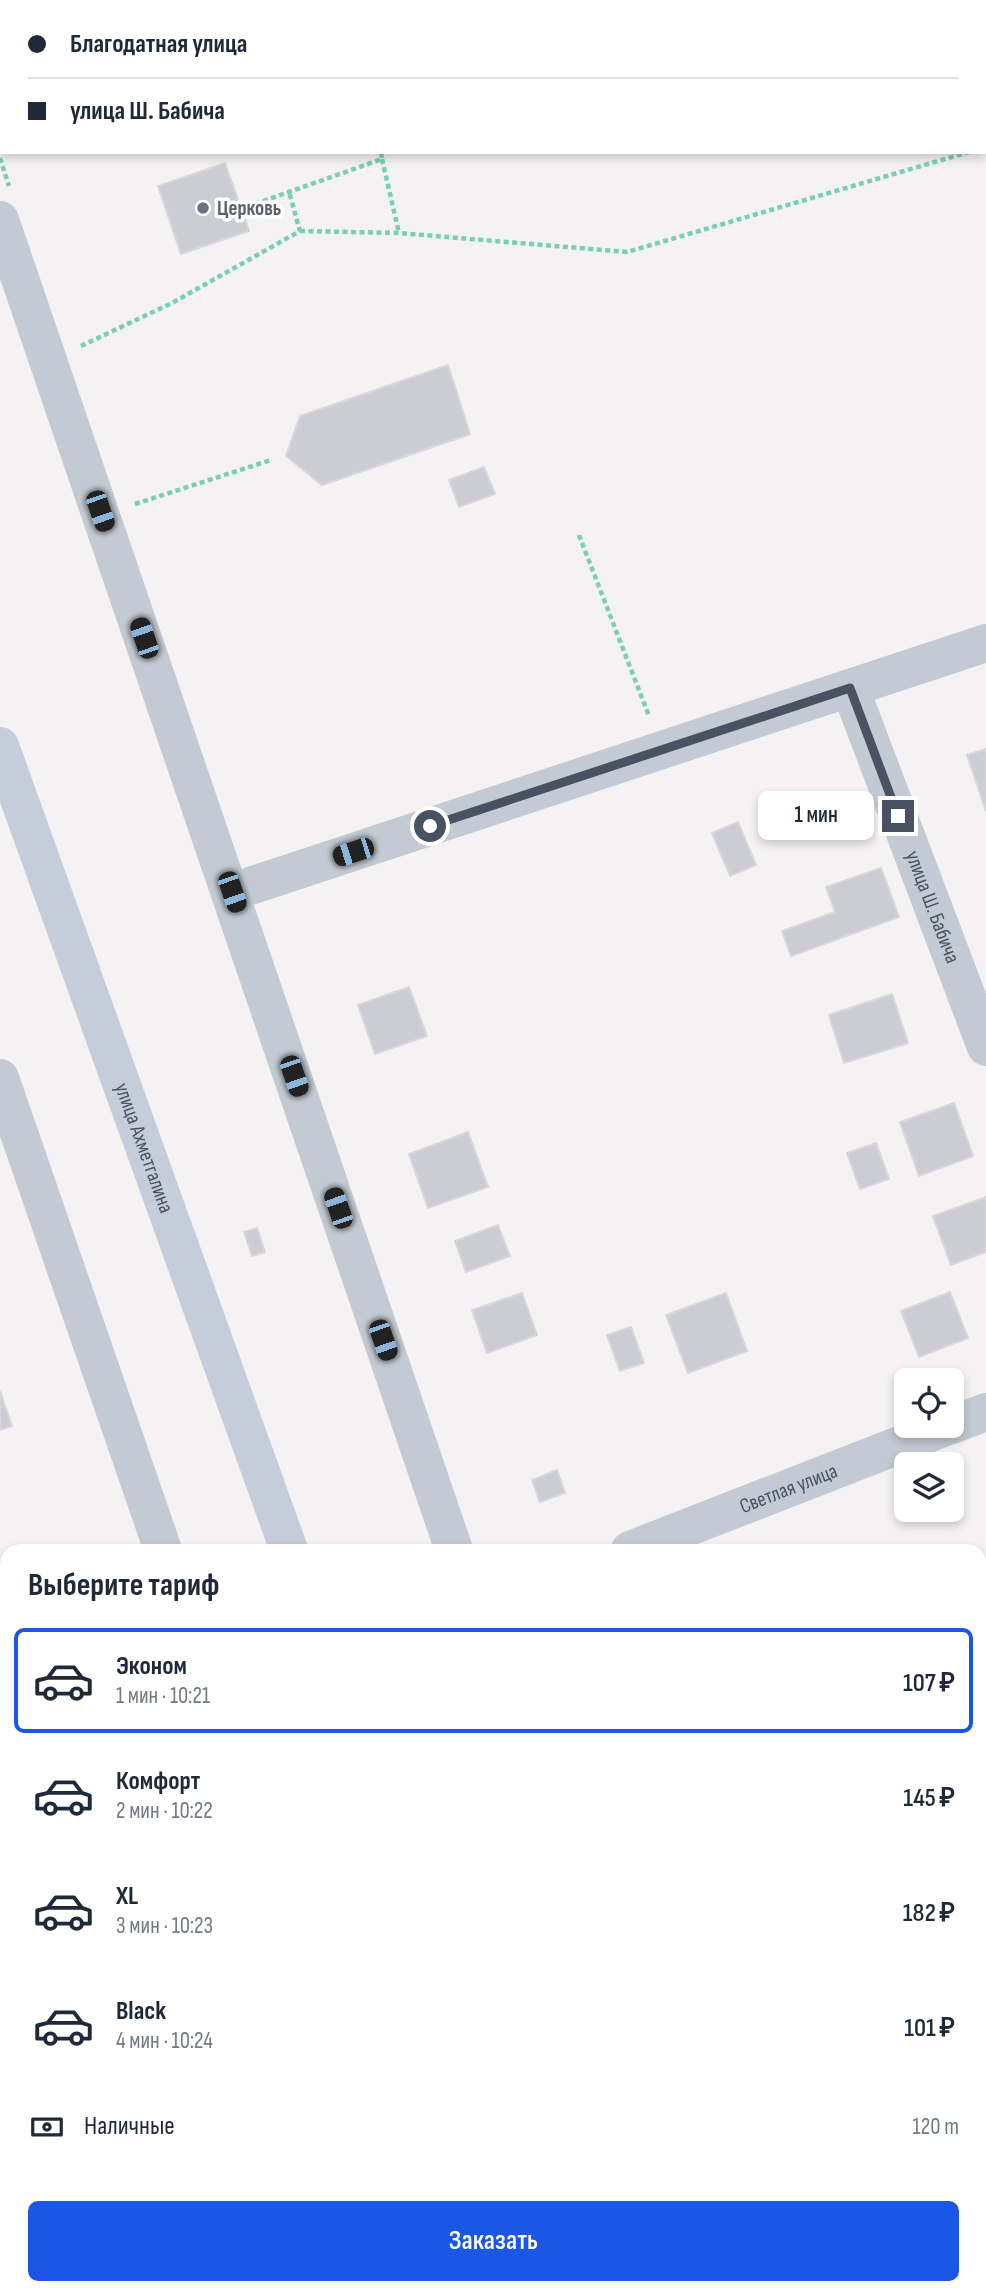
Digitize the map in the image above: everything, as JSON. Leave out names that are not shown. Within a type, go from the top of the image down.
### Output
[{"type":"main road","name":"улица Ахметгалина","points":[[0,746],[287,1544]]},
{"type":"street","points":[[0,220],[232,892],[452,1544]]},
{"type":"street","points":[[232,892],[986,643]]},
{"type":"street","name":"улица Ш. Бабича","points":[[850,688],[986,1047]]},
{"type":"street","points":[[0,1078],[8,1122],[161,1544]]},
{"type":"street","name":"Светлая улица","points":[[964,1421],[986,1412]]},
{"type":"street","name":"Светлая улица","points":[[645,1544],[919,1438]]},
{"type":"path","points":[[48,359],[108,335],[300,231],[399,233],[627,252],[962,154]]},
{"type":"path","points":[[254,204],[381,155],[399,233]]},
{"type":"path","points":[[289,192],[300,231]]},
{"type":"path","points":[[131,505],[271,460]]},
{"type":"path","points":[[579,535],[661,750]]},
{"type":"building","name":"Церковь","points":[[225,163],[249,231],[181,254],[158,186]]},
{"type":"building","points":[[448,365],[470,434],[322,485],[286,456],[300,416]]},
{"type":"building","points":[[484,467],[495,494],[459,507],[449,480]]},
{"type":"building","points":[[986,749],[986,811],[967,755]]},
{"type":"building","points":[[738,822],[756,865],[730,876],[712,833]]},
{"type":"building","points":[[881,868],[899,917],[791,956],[782,931],[835,912],[826,887]]},
{"type":"building","points":[[409,987],[427,1036],[375,1054],[358,1005]]},
{"type":"building","points":[[892,994],[908,1043],[844,1063],[829,1015]]},
{"type":"building","points":[[954,1103],[973,1156],[919,1176],[900,1122]]},
{"type":"building","points":[[468,1132],[488,1187],[428,1208],[409,1154]]},
{"type":"building","points":[[876,1143],[889,1179],[860,1189],[847,1153]]},
{"type":"building","points":[[986,1197],[986,1252],[951,1265],[933,1216]]},
{"type":"building","points":[[498,1225],[510,1256],[466,1272],[455,1241]]},
{"type":"building","points":[[257,1228],[265,1252],[252,1256],[244,1232]]},
{"type":"building","points":[[950,1292],[968,1338],[919,1357],[901,1311]]},
{"type":"building","points":[[522,1293],[537,1335],[487,1353],[472,1310]]},
{"type":"building","points":[[726,1293],[747,1351],[688,1373],[666,1315]]},
{"type":"building","points":[[631,1327],[644,1363],[620,1371],[607,1335]]},
{"type":"building","points":[[0,1391],[12,1426],[0,1430]]},
{"type":"building","points":[[557,1470],[565,1493],[540,1502],[532,1480]]},
{"type":"place","name":"Церковь","points":[[203,208]]},
{"type":"route","points":[[430,826],[850,688],[898,816]]}]
